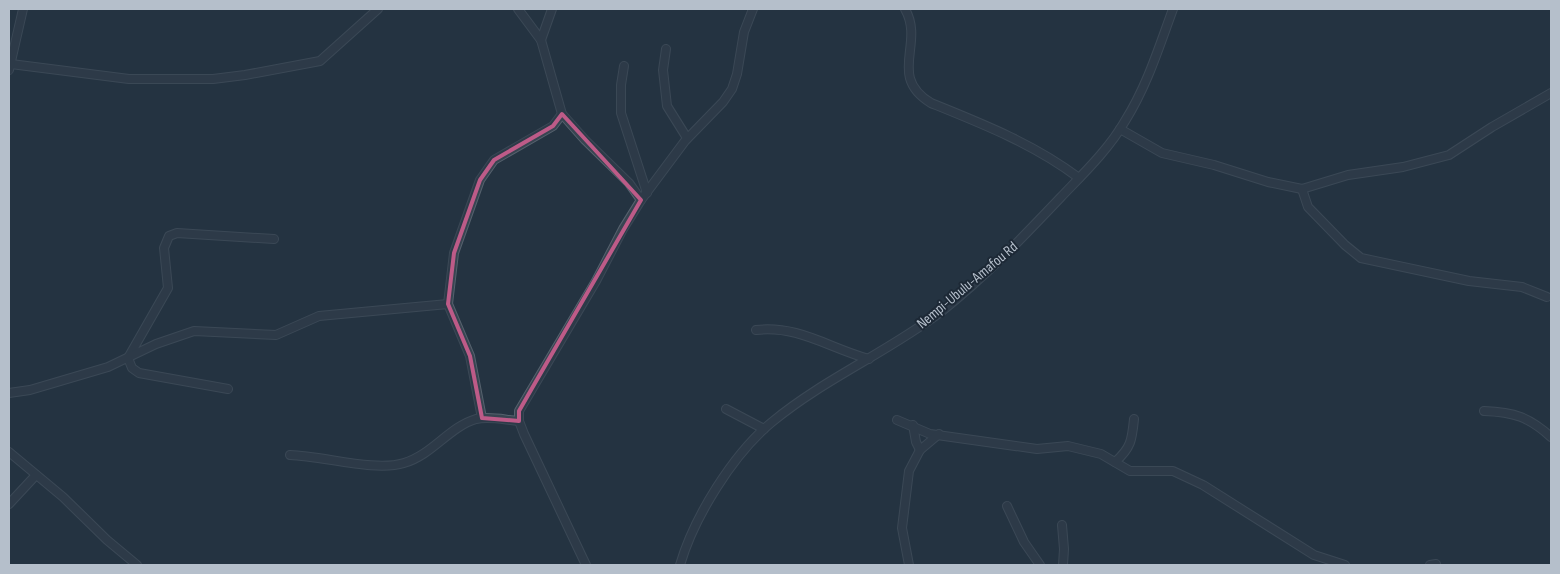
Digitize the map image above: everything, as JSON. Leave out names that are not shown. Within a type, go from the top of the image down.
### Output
[{"type":"street","points":[[23,9],[10,67],[129,78],[213,80],[320,61],[378,9]]},
{"type":"street","points":[[518,9],[541,40],[562,114],[629,184],[641,200]]},
{"type":"street","points":[[541,40],[552,9]]},
{"type":"street","points":[[586,565],[519,421],[519,411],[596,281],[623,228],[641,200],[688,138],[723,102],[732,89],[737,74],[744,32],[754,9]]},
{"type":"street","points":[[906,9],[910,26],[911,86],[917,94],[931,103],[1028,144],[1054,159],[1079,178]]},
{"type":"street","name":"Nempi-Ubulu-Amafou Rd","points":[[680,565],[695,522],[734,464],[764,429],[795,404],[869,359],[942,310],[1012,249],[1079,178],[1120,129],[1138,99],[1173,9]]},
{"type":"street","points":[[666,49],[663,70],[667,106],[688,138]]},
{"type":"street","points":[[624,66],[621,85],[622,113],[647,193]]},
{"type":"street","points":[[1120,129],[1162,153],[1214,165],[1268,182],[1302,189],[1348,175],[1403,167],[1449,155],[1509,116],[1551,93]]},
{"type":"street","points":[[482,418],[470,356],[448,304],[454,253],[480,180],[494,160],[553,126],[562,114]]},
{"type":"street","points":[[1302,189],[1308,207],[1361,258],[1469,281],[1522,287],[1547,297]]},
{"type":"street","points":[[128,358],[168,288],[164,248],[169,236],[177,233],[274,239]]},
{"type":"street","points":[[9,393],[30,390],[99,370],[156,344],[194,331],[276,335],[319,316],[448,304]]},
{"type":"street","points":[[756,330],[771,328],[797,332],[841,351],[869,359]]},
{"type":"street","points":[[128,358],[132,368],[139,372],[228,389]]},
{"type":"street","points":[[726,409],[764,429]]},
{"type":"street","points":[[1484,411],[1503,412],[1525,417],[1551,437]]},
{"type":"street","points":[[290,455],[314,456],[369,465],[391,466],[406,463],[428,450],[460,426],[482,418],[519,421]]},
{"type":"street","points":[[1115,462],[1127,452],[1132,440],[1134,419]]},
{"type":"street","points":[[897,420],[930,434],[1037,449],[1068,446],[1101,454],[1130,471],[1173,471],[1203,485],[1314,555],[1345,565]]},
{"type":"street","points":[[913,426],[916,442],[920,450]]},
{"type":"street","points":[[909,565],[902,528],[904,499],[909,471],[920,450],[939,434]]},
{"type":"street","points":[[9,452],[137,565]]},
{"type":"street","points":[[9,504],[36,475]]},
{"type":"street","points":[[1007,506],[1024,542],[1040,565]]},
{"type":"street","points":[[1062,525],[1063,565]]},
{"type":"highlighted area","points":[[562,114],[641,200],[519,411],[519,421],[482,418],[470,356],[448,304],[454,253],[480,180],[494,160],[553,126]]}]
